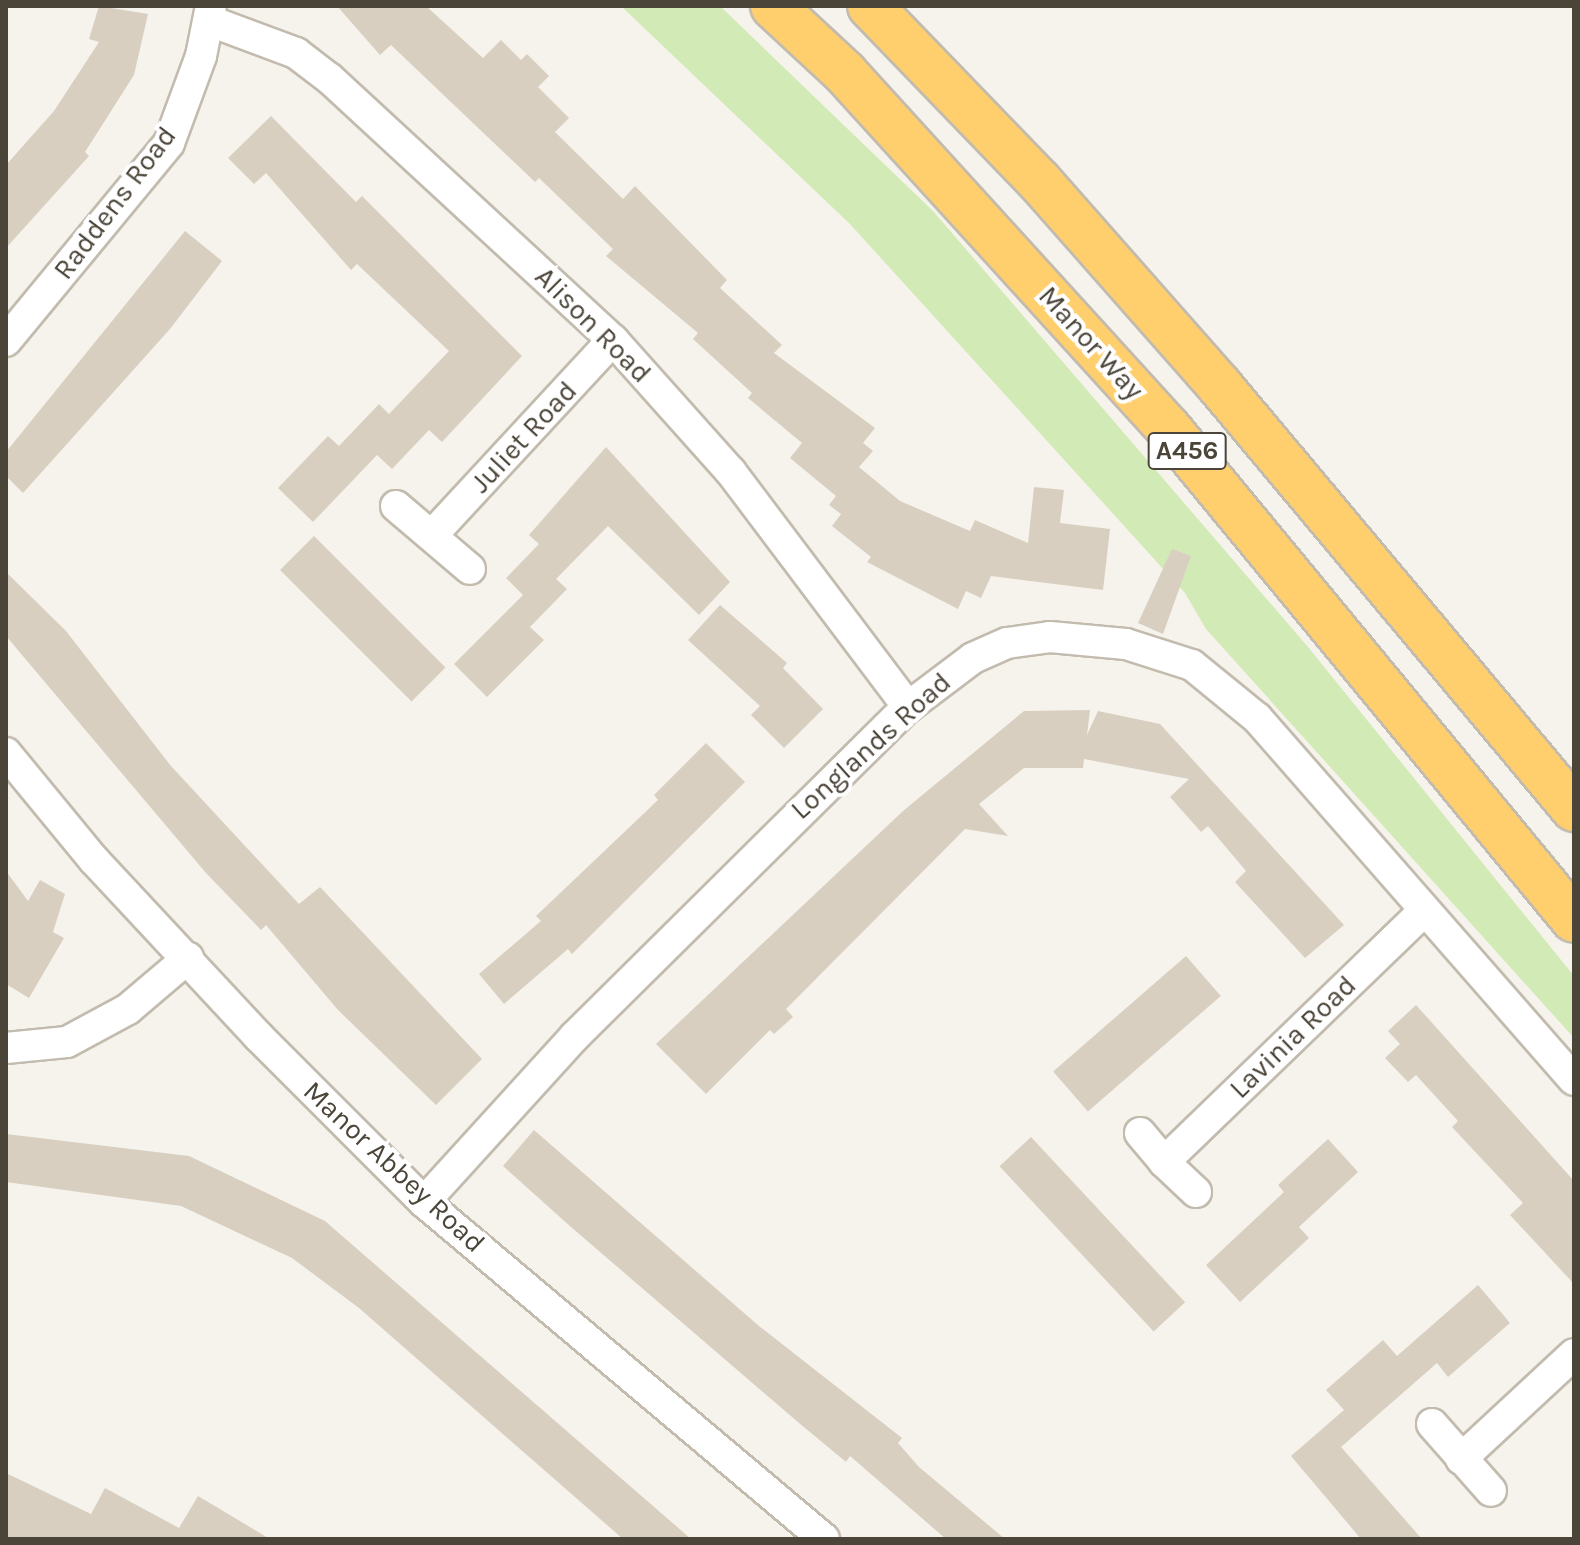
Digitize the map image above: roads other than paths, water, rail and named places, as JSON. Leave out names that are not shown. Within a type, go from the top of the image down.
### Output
[{"type":"highway","name":"Manor Way","points":[[773,6],[845,73],[1169,429],[1574,920]]},
{"type":"highway","name":"A456","points":[[870,6],[1040,182],[1177,337],[1574,809]]},
{"type":"street","name":"Alison Road","points":[[210,13],[296,53],[330,79],[613,340],[731,472],[908,707]]},
{"type":"street","name":"Raddens Road","points":[[6,341],[169,143],[210,13]]},
{"type":"street","name":"Juliet Road","points":[[434,533],[613,340]]},
{"type":"street","points":[[396,506],[434,533],[470,569]]},
{"type":"street","name":"Longlands Road","points":[[424,1202],[575,1036],[908,707],[944,675],[1007,643],[1087,637],[1192,665],[1257,718],[1422,913],[1574,1080]]},
{"type":"street","name":"Manor Abbey Road","points":[[6,753],[188,958],[424,1202],[824,1539]]},
{"type":"street","name":"Lavinia Road","points":[[1164,1162],[1422,913]]},
{"type":"street","points":[[6,1048],[67,1042],[128,1009],[188,958]]},
{"type":"street","points":[[1140,1133],[1164,1162],[1196,1192]]},
{"type":"street","points":[[1461,1459],[1574,1354]]},
{"type":"street","points":[[1432,1424],[1491,1491]]}]
